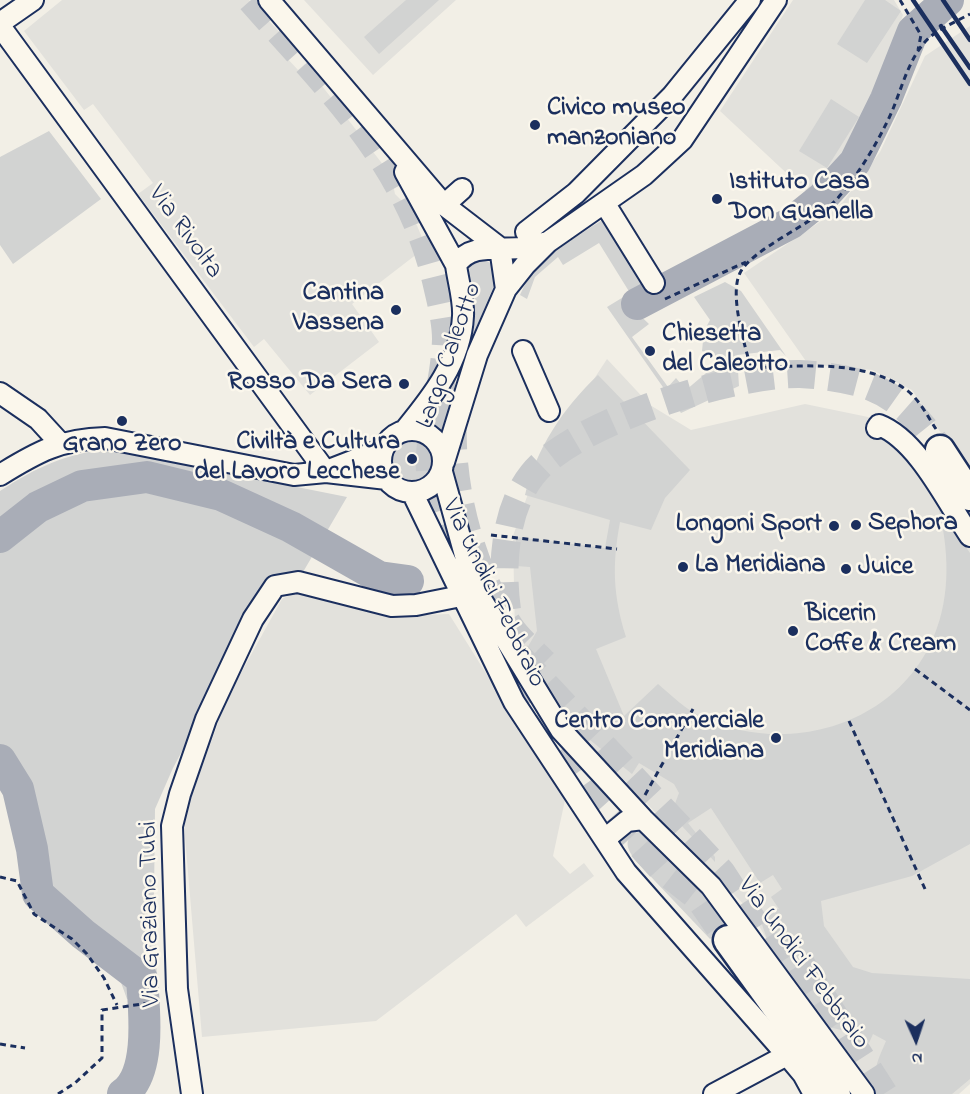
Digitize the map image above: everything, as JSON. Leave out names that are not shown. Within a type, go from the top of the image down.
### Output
[{"type":"highway","points":[[939,441],[970,496]]},
{"type":"highway","points":[[728,940],[822,1070],[836,1094]]},
{"type":"street","points":[[0,25],[33,0]]},
{"type":"street","points":[[269,0],[444,205],[500,248],[519,248],[548,242]]},
{"type":"street","points":[[526,232],[576,193],[672,96],[750,0]]},
{"type":"street","points":[[506,289],[525,265],[548,242],[644,176],[682,140],[776,0]]},
{"type":"street","name":"Via Rivolta","points":[[0,25],[327,471]]},
{"type":"street","points":[[384,135],[456,265]]},
{"type":"street","points":[[444,205],[462,189]]},
{"type":"street","points":[[605,204],[659,291]]},
{"type":"street","name":"Largo Caleotto","points":[[327,471],[383,449],[391,438],[405,430],[431,398],[449,369],[458,345],[463,315],[456,265],[464,255],[472,251],[500,248],[506,289],[477,355],[443,467]]},
{"type":"street","points":[[523,351],[549,411]]},
{"type":"street","points":[[0,393],[38,419],[60,443]]},
{"type":"street","points":[[877,428],[879,425],[886,428],[911,448],[970,536]]},
{"type":"street","name":"Largo Caleotto","points":[[405,430],[421,430],[431,435],[438,443],[443,467]]},
{"type":"street","points":[[0,475],[38,451],[60,443],[79,439],[105,438],[294,475],[327,471],[387,479]]},
{"type":"street","points":[[383,449],[381,460],[387,479],[395,487],[412,492],[430,486],[443,467]]},
{"type":"street","name":"Via Undici Febbraio","points":[[443,467],[468,566],[481,599],[561,730],[643,819],[711,886],[864,1094]]},
{"type":"street","name":"Via Undici Febbraio","points":[[412,492],[514,702],[626,872],[787,1055],[803,1074],[814,1094]]},
{"type":"street","name":"Via Graziano Tubi","points":[[192,1094],[177,989],[172,826],[180,794],[206,719],[253,619],[275,586],[284,583],[298,582],[392,606],[416,606],[461,596]]},
{"type":"street","points":[[604,839],[627,821],[643,819]]},
{"type":"street","points":[[714,1094],[787,1055]]},
{"type":"path","points":[[659,291],[747,261],[818,216],[836,200],[869,156],[889,119],[918,52],[921,35],[900,0]]},
{"type":"path","points":[[918,52],[931,36],[970,14]]},
{"type":"path","points":[[747,261],[738,276],[737,299],[742,336],[751,368],[804,367],[867,371],[906,389],[939,441]]},
{"type":"path","points":[[491,535],[616,549]]},
{"type":"path","points":[[915,669],[970,710]]},
{"type":"path","points":[[645,797],[693,709]]},
{"type":"path","points":[[849,721],[925,889]]},
{"type":"path","points":[[0,877],[17,881],[34,914],[72,939],[87,954],[104,978],[117,1005]]},
{"type":"path","points":[[58,1094],[75,1083],[102,1058],[102,1010],[117,1005],[167,1000]]},
{"type":"path","points":[[0,1044],[25,1048]]},
{"type":"shaded area","points":[[62,0],[249,0],[287,40],[284,44],[291,52],[286,57],[298,70],[305,64],[391,175],[395,194],[403,202],[407,202],[426,247],[352,304],[379,342],[310,395],[264,339],[254,347],[138,194],[153,183],[93,104],[84,110],[24,31]]},
{"type":"shaded area","points":[[304,0],[456,0],[373,75]]},
{"type":"shaded area","points":[[406,0],[439,0],[379,54],[364,37]]},
{"type":"shaded area","points":[[793,0],[894,0],[903,15],[871,107],[851,149],[811,196],[720,111]]},
{"type":"shaded area","points":[[865,0],[885,0],[901,11],[867,63],[837,44]]},
{"type":"shaded area","points":[[970,26],[970,476],[912,390],[872,370],[808,364],[744,273],[824,219],[843,202],[880,152],[925,56]]},
{"type":"shaded area","points":[[831,99],[859,117],[827,168],[799,151]]},
{"type":"shaded area","points":[[49,131],[101,199],[13,264],[0,245],[0,157]]},
{"type":"shaded area","points":[[610,215],[650,289],[627,303],[649,324],[632,337],[668,387],[676,378],[686,390],[712,368],[718,358],[702,351],[704,331],[710,320],[694,297],[725,282],[741,291],[786,356],[780,350],[737,355],[739,386],[681,413],[607,307],[630,293],[599,243],[563,265],[558,257],[535,277],[527,299],[520,295],[536,270],[547,259],[571,240]]},
{"type":"shaded area","points":[[480,260],[493,264],[498,276],[472,338],[468,268],[472,262]]},
{"type":"shaded area","name":"Centro Commerciale Meridiana","points":[[607,359],[650,405],[691,430],[805,404],[868,417],[911,448],[970,539],[970,1084],[959,1094],[875,1094],[808,1008],[750,911],[554,707],[526,671],[515,636],[513,536],[539,463]]},
{"type":"shaded area","points":[[598,375],[690,470],[665,498],[651,530],[620,522],[615,580],[618,607],[626,637],[596,649],[624,716],[658,684],[684,706],[702,717],[735,729],[768,734],[803,733],[836,725],[866,712],[894,692],[917,667],[940,620],[946,588],[946,555],[938,506],[970,553],[970,844],[912,876],[821,901],[824,926],[853,967],[872,973],[970,979],[970,1079],[952,1094],[880,1094],[875,1073],[886,1041],[873,1034],[869,1043],[849,1032],[829,1027],[800,990],[768,942],[758,913],[779,909],[771,897],[782,889],[773,875],[760,883],[711,808],[688,823],[715,857],[715,862],[671,814],[679,793],[674,784],[639,763],[632,774],[579,731],[559,707],[527,658],[526,650],[537,631],[530,567],[516,566],[516,537],[605,548],[610,520],[525,495],[536,461],[552,430],[573,401]]},
{"type":"shaded area","points":[[405,435],[415,435],[430,445],[434,459],[433,468],[424,479],[415,483],[405,483],[390,473],[386,464],[386,454],[396,439]]},
{"type":"shaded area","points":[[107,449],[347,497],[296,584],[284,583],[198,721],[173,768],[155,809],[154,897],[157,980],[151,998],[127,999],[115,966],[42,909],[30,889],[28,879],[32,849],[18,789],[0,760],[0,491],[51,463]]},
{"type":"shaded area","points":[[296,592],[344,601],[392,616],[449,614],[565,800],[553,856],[570,874],[584,863],[594,876],[526,927],[516,914],[376,1021],[202,1037],[185,814],[227,698],[282,599]]},
{"type":"shaded area","points":[[641,831],[647,834],[694,882],[728,926],[710,939],[636,861],[628,847],[628,840]]},
{"type":"waterway","points":[[637,304],[791,223],[822,198],[855,162],[886,99],[913,31],[948,0]]},
{"type":"waterway","points":[[0,537],[38,507],[82,486],[147,477],[221,495],[291,527],[379,577],[408,581]]},
{"type":"waterway","points":[[0,760],[18,789],[32,849],[38,894],[83,934],[142,979],[145,1023],[142,1057],[132,1085],[123,1094]]},
{"type":"tunnel","points":[[251,0],[309,65],[363,131],[408,202],[424,242],[440,298],[446,339],[431,441],[432,490],[442,523],[471,585]]},
{"type":"tunnel","points":[[507,610],[504,576],[510,522],[515,505],[532,475],[553,455],[582,437],[617,419],[657,404],[736,382],[771,376],[800,374],[832,377],[863,384],[898,402],[925,429],[940,450]]},
{"type":"tunnel","points":[[453,422],[455,474],[466,529],[474,555],[510,627],[544,663]]},
{"type":"tunnel","points":[[517,655],[721,872],[802,996]]},
{"type":"tunnel","points":[[519,677],[540,714],[603,804],[662,869],[699,898],[728,940]]},
{"type":"tunnel","points":[[801,964],[884,1094]]},
{"type":"railway","points":[[913,0],[970,84]]},
{"type":"railway","points":[[943,0],[970,40]]},
{"type":"railway","points":[[941,26],[970,68]]},
{"type":"place","name":"Civico museo manzoniano","points":[[535,125]]},
{"type":"place","name":"Istituto Casa Don Guanella","points":[[717,199]]},
{"type":"place","name":"Cantina Vassena","points":[[396,310]]},
{"type":"place","name":"Chiesetta del Caleotto","points":[[650,351]]},
{"type":"place","name":"Rosso Da Sera","points":[[404,384]]},
{"type":"place","name":"Grano Zero","points":[[122,421]]},
{"type":"place","name":"Civiltà e Cultura del Lavoro Lecchese","points":[[412,459]]},
{"type":"place","name":"Sephora","points":[[856,525]]},
{"type":"place","name":"Longoni Sport","points":[[834,526]]},
{"type":"place","name":"La Meridiana","points":[[683,567]]},
{"type":"place","name":"Juice","points":[[846,569]]},
{"type":"place","name":"Bicerin Coffe & Cream","points":[[793,631]]},
{"type":"place","name":"Centro Commerciale Meridiana","points":[[776,738]]}]
